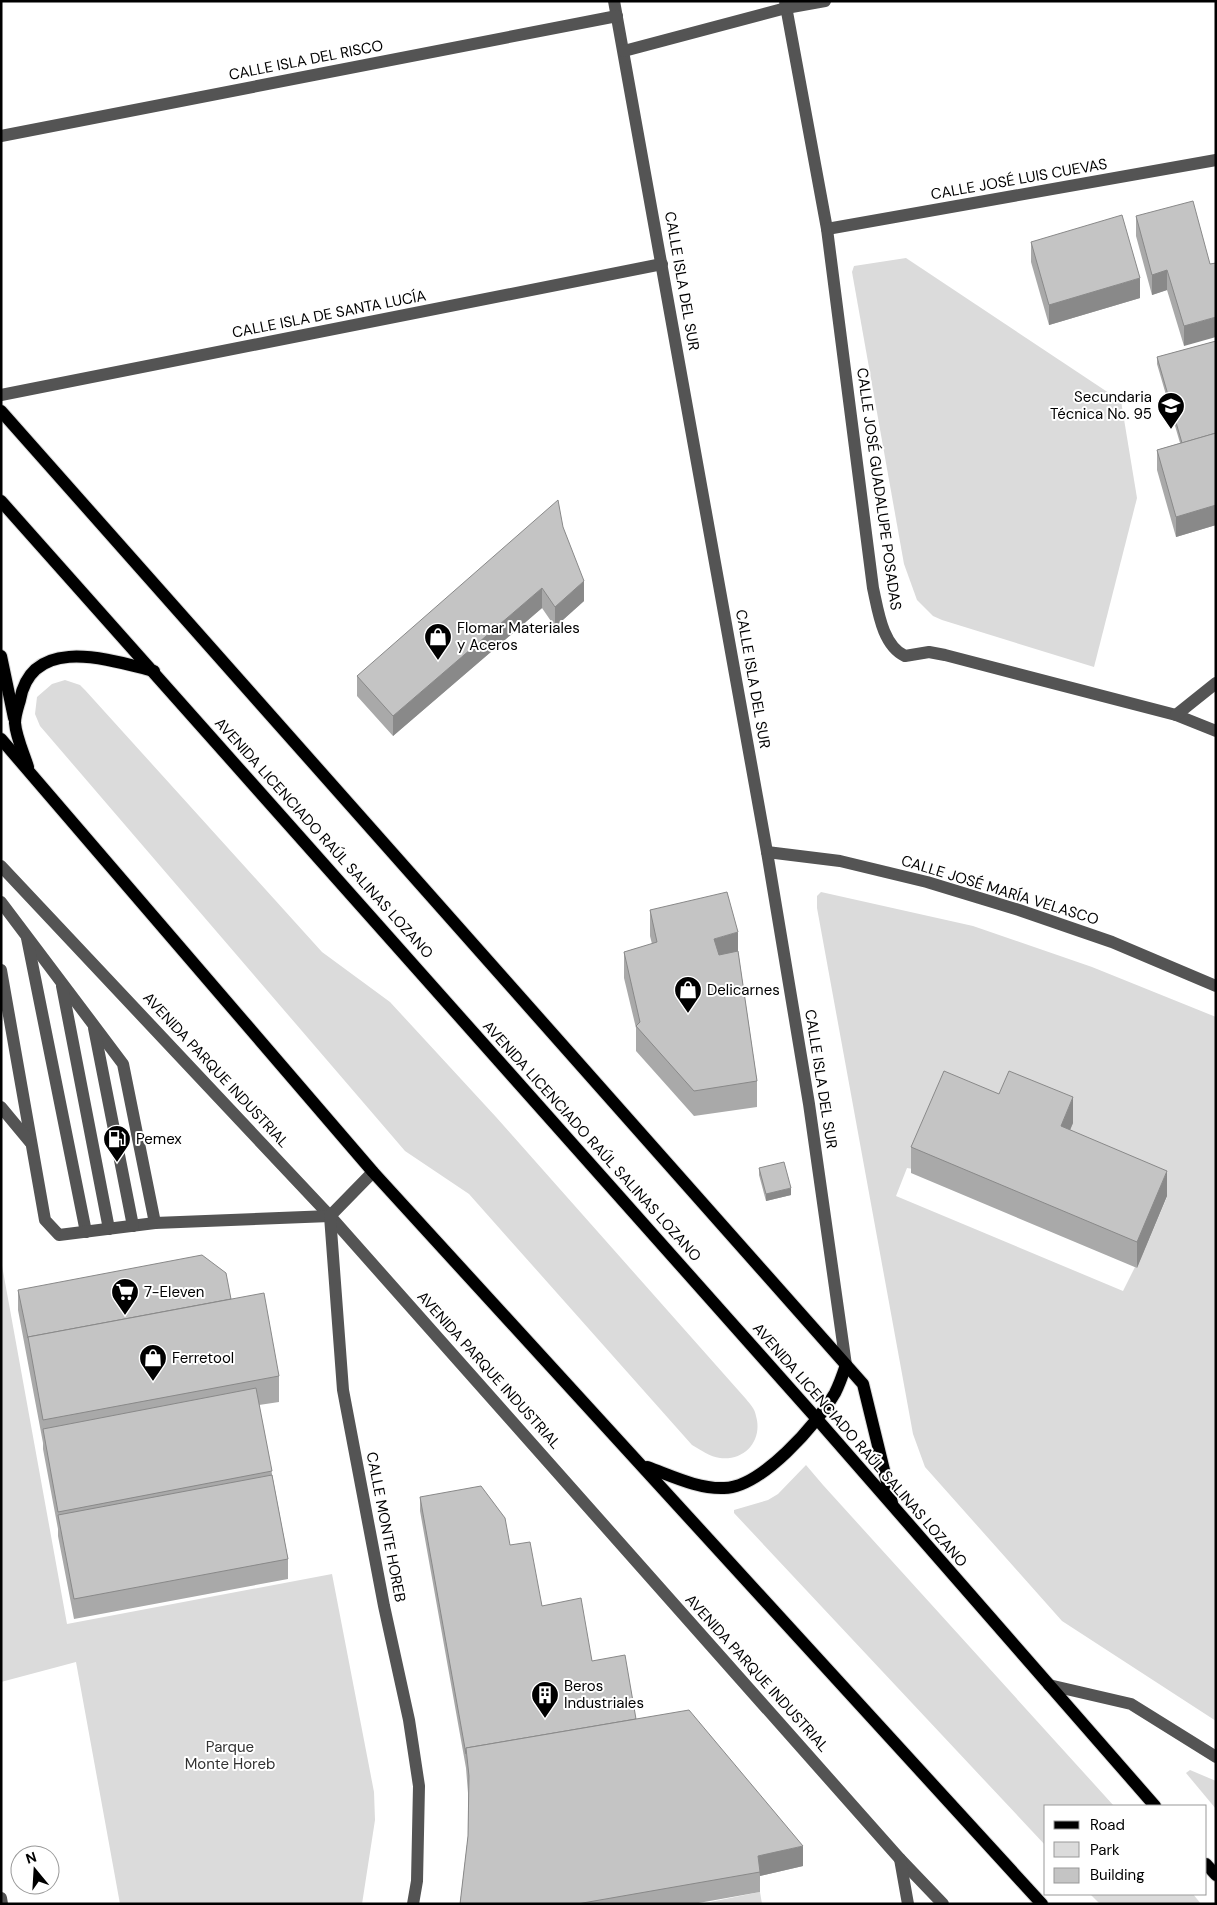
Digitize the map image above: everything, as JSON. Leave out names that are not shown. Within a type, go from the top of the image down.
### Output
[{"type":"main road","points":[[1,410],[863,1384],[893,1506]]},
{"type":"main road","name":"AVENIDA LICENCIADO RAÚL SALINAS LOZANO","points":[[1,501],[817,1419],[1154,1805]]},
{"type":"main road","points":[[1,656],[15,723],[30,773]]},
{"type":"main road","points":[[15,723],[25,683],[33,671],[50,660],[69,656],[102,658],[154,671]]},
{"type":"main road","points":[[1,739],[374,1172],[1042,1904]]},
{"type":"main road","points":[[644,1466],[700,1486],[726,1488],[745,1483],[778,1459],[817,1419],[835,1393],[846,1365]]},
{"type":"main road","points":[[1207,1865],[1216,1875]]},
{"type":"street","name":"CALLE ISLA DEL SUR","points":[[614,1],[767,852],[810,1104],[846,1365]]},
{"type":"street","points":[[624,51],[785,5],[825,1]]},
{"type":"street","name":"CALLE JOSÉ GUADALUPE POSADAS","points":[[785,5],[827,229],[873,588],[882,626],[892,644],[905,656],[929,652],[945,655],[1176,716],[1216,730]]},
{"type":"street","name":"CALLE ISLA DEL RISCO","points":[[1,136],[617,16]]},
{"type":"street","name":"CALLE JOSÉ LUIS CUEVAS","points":[[827,229],[1216,160]]},
{"type":"street","name":"CALLE ISLA DE SANTA LUCÍA","points":[[1,395],[662,264]]},
{"type":"street","points":[[1176,716],[1216,683]]},
{"type":"street","name":"CALLE JOSÉ MARÍA VELASCO","points":[[767,852],[840,861],[936,884],[1112,942],[1216,986]]},
{"type":"street","name":"AVENIDA PARQUE INDUSTRIAL","points":[[1,866],[330,1216],[900,1858],[943,1904]]},
{"type":"street","points":[[1,902],[123,1064],[155,1223]]},
{"type":"street","points":[[27,936],[86,1232]]},
{"type":"street","points":[[1,970],[45,1220],[59,1235],[155,1223],[330,1216],[374,1172]]},
{"type":"street","points":[[61,981],[109,1228]]},
{"type":"street","points":[[92,1023],[134,1226]]},
{"type":"street","points":[[1,1107],[31,1142]]},
{"type":"street","name":"CALLE MONTE HOREB","points":[[330,1216],[343,1390],[384,1606],[409,1720],[420,1786],[417,1881],[413,1904]]},
{"type":"street","points":[[1049,1685],[1131,1704],[1216,1757]]},
{"type":"street","points":[[900,1858],[908,1904]]},
{"type":"street","points":[[1,1898],[2,1904]]},
{"type":"green space","points":[[906,258],[1121,401],[1137,498],[1094,667],[942,620],[933,616],[917,600],[904,564],[852,272],[854,266]]},
{"type":"green space","points":[[65,680],[80,685],[85,690],[322,952],[390,1002],[496,1117],[746,1399],[755,1411],[757,1425],[757,1433],[750,1447],[737,1456],[720,1458],[709,1455],[692,1445],[469,1194],[405,1151],[40,726],[35,714],[37,697],[52,684]]},
{"type":"green space","points":[[821,892],[973,926],[1092,967],[1216,1017],[1216,1721],[1062,1621],[925,1467],[913,1434],[817,908],[817,896]],"holes":[[[907,1168],[1167,1197],[1137,1268],[1135,1267],[1123,1291],[896,1196]]]},
{"type":"green space","name":"Parque Monte Horeb","points":[[1,1260],[67,1624],[332,1574],[374,1792],[375,1820],[362,1904],[120,1904],[76,1662],[1,1682]]},
{"type":"green space","points":[[806,1465],[1113,1805],[1044,1805],[1044,1844],[734,1513],[734,1510],[768,1500],[778,1494]]},
{"type":"green space","points":[[1190,1770],[1216,1781],[1216,1809],[1186,1773]]},
{"type":"green space","points":[[760,1892],[762,1904],[700,1904]]},
{"type":"green space","points":[[1091,1895],[1194,1895],[1201,1904],[1100,1904]]},
{"type":"building","points":[[1193,201],[1210,264],[1216,263],[1216,317],[1184,326],[1167,270],[1152,275],[1136,216]]},
{"type":"building","points":[[1122,215],[1140,278],[1049,305],[1031,242]]},
{"type":"building","points":[[1216,341],[1216,433],[1182,443],[1157,357]]},
{"type":"building","points":[[1216,433],[1216,505],[1176,517],[1157,450]]},
{"type":"building","name":"Flomar Materiales y Aceros","points":[[558,500],[563,527],[584,581],[555,607],[542,588],[393,716],[357,676]]},
{"type":"building","name":"Delicarnes","points":[[727,892],[738,932],[714,939],[719,955],[738,951],[757,1081],[694,1091],[636,1026],[640,1022],[624,952],[657,942],[650,910]]},
{"type":"building","points":[[944,1071],[999,1094],[1009,1071],[1073,1097],[1061,1126],[1167,1171],[1137,1242],[911,1147]]},
{"type":"building","points":[[784,1162],[791,1188],[766,1194],[759,1168]]},
{"type":"building","points":[[202,1255],[226,1273],[231,1299],[28,1338],[18,1290]]},
{"type":"building","name":"Ferretool","points":[[264,1293],[279,1376],[43,1420],[28,1337]]},
{"type":"building","points":[[256,1388],[272,1471],[58,1512],[43,1429]]},
{"type":"building","points":[[272,1475],[288,1559],[74,1599],[58,1515]]},
{"type":"building","points":[[481,1486],[505,1518],[510,1545],[530,1542],[542,1606],[581,1598],[592,1661],[625,1655],[636,1719],[466,1748],[466,1754],[420,1497]]},
{"type":"building","points":[[689,1710],[803,1846],[758,1856],[760,1872],[577,1904],[460,1904],[468,1836],[469,1776],[466,1748]]},
{"type":"place","name":"Secundaria Técnica No. 95","points":[[1171,430]]},
{"type":"place","name":"Flomar Materiales y Aceros","points":[[438,661]]},
{"type":"place","name":"Delicarnes","points":[[688,1014]]},
{"type":"place","name":"Pemex","points":[[117,1163]]},
{"type":"place","name":"7-Eleven","points":[[125,1316]]},
{"type":"place","name":"Ferretool","points":[[153,1382]]},
{"type":"place","name":"Beros Industriales","points":[[545,1719]]}]
